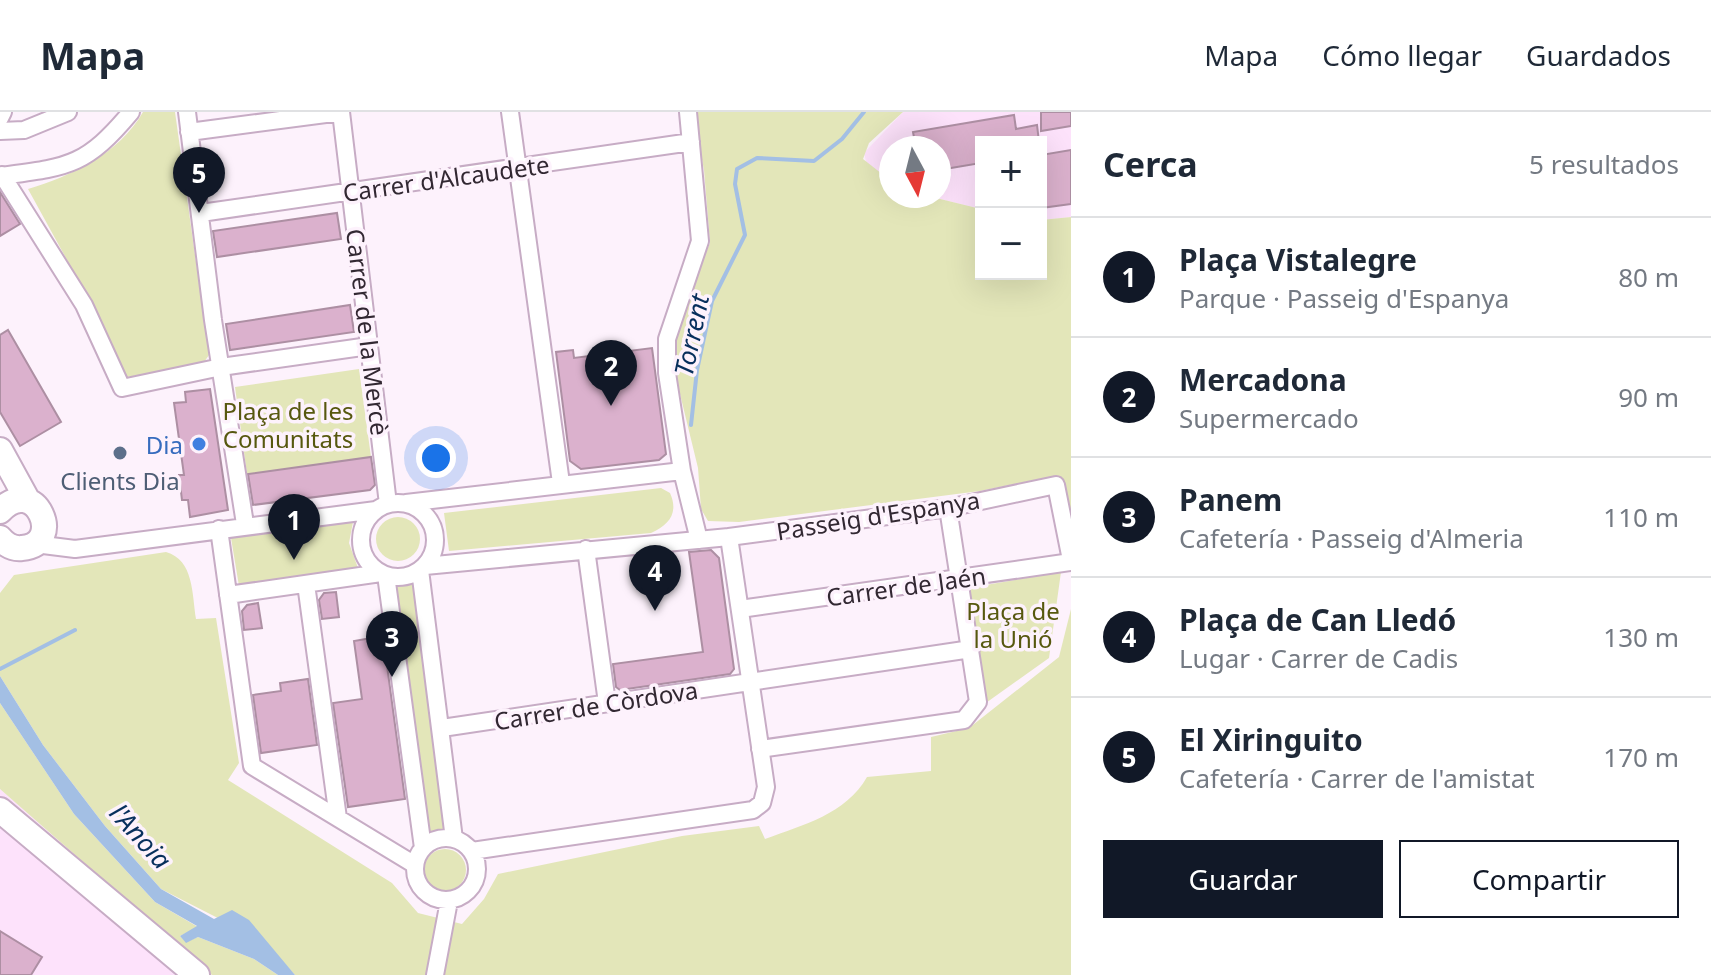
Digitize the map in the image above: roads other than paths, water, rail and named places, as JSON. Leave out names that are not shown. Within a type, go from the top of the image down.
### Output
[{"type":"street","points":[[0,118],[3,112]]},
{"type":"street","points":[[0,131],[24,130],[68,112]]},
{"type":"street","points":[[131,112],[86,158],[45,171],[1,176],[84,305],[122,388],[221,367],[369,346]]},
{"type":"street","points":[[187,112],[245,524]]},
{"type":"street","points":[[189,132],[341,112]]},
{"type":"street","name":"Carrer de la Mercè","points":[[341,112],[369,346],[382,507]]},
{"type":"street","points":[[510,112],[561,483]]},
{"type":"street","points":[[688,112],[700,241],[667,339],[667,373],[682,471],[699,540]]},
{"type":"street","name":"Carrer d'Alcaudete","points":[[201,213],[691,142]]},
{"type":"street","points":[[0,450],[28,501],[40,511],[20,543],[75,549],[561,483],[682,471]]},
{"type":"street","name":"Passeig d'Espanya","points":[[228,595],[384,574],[397,577],[422,568],[586,549],[729,537],[948,508],[1056,485]]},
{"type":"street","name":"Carrer de Jaén","points":[[740,609],[1071,561],[1056,485]]},
{"type":"street","points":[[1,506],[14,501],[28,501]]},
{"type":"street","points":[[406,503],[425,514],[432,524],[435,546],[422,568],[454,839]]},
{"type":"street","points":[[382,507],[367,519],[361,543],[364,555],[384,574],[423,848]]},
{"type":"street","points":[[760,749],[964,720],[978,702],[948,508]]},
{"type":"street","points":[[219,529],[252,766],[415,865],[423,891],[439,900],[449,901],[464,895],[475,882],[477,872],[472,851]]},
{"type":"street","points":[[415,865],[423,848],[437,839],[454,839],[472,851],[753,810],[762,803],[766,787],[729,537]]},
{"type":"street","points":[[586,549],[607,703]]},
{"type":"street","points":[[306,584],[338,818]]},
{"type":"street","name":"Carrer de Còrdova","points":[[442,728],[971,649]]},
{"type":"street","points":[[0,810],[197,975]]},
{"type":"street","points":[[435,975],[449,901]]},
{"type":"water","points":[[0,676],[43,745],[105,826],[161,889],[214,919],[232,910],[249,920],[295,975],[278,975],[254,959],[198,937],[186,943],[180,936],[197,926],[155,902],[74,814],[0,703]]},
{"type":"waterway","name":"Torrent","points":[[691,425],[697,370],[712,301],[745,235],[735,184],[737,169],[757,158],[814,161],[842,139],[864,112]]},
{"type":"waterway","name":"Torrent","points":[[0,669],[75,630]]},
{"type":"place","name":"El Xiringuito","points":[[199,213]]},
{"type":"place","name":"Mercadona","points":[[611,406]]},
{"type":"place","name":"Dia","points":[[199,444]]},
{"type":"place","name":"Clients Dia","points":[[120,453]]},
{"type":"place","name":"Plaça Vistalegre","points":[[294,560]]},
{"type":"place","name":"Plaça de Can Lledó","points":[[655,611]]},
{"type":"place","name":"Panem","points":[[392,677]]},
{"type":"park label","name":"Plaça de les Comunitats","points":[[288,424]]},
{"type":"park label","name":"Plaça de la Unió","points":[[1013,624]]},
{"type":"water label","name":"l'Anoia","points":[[141,836]]}]
